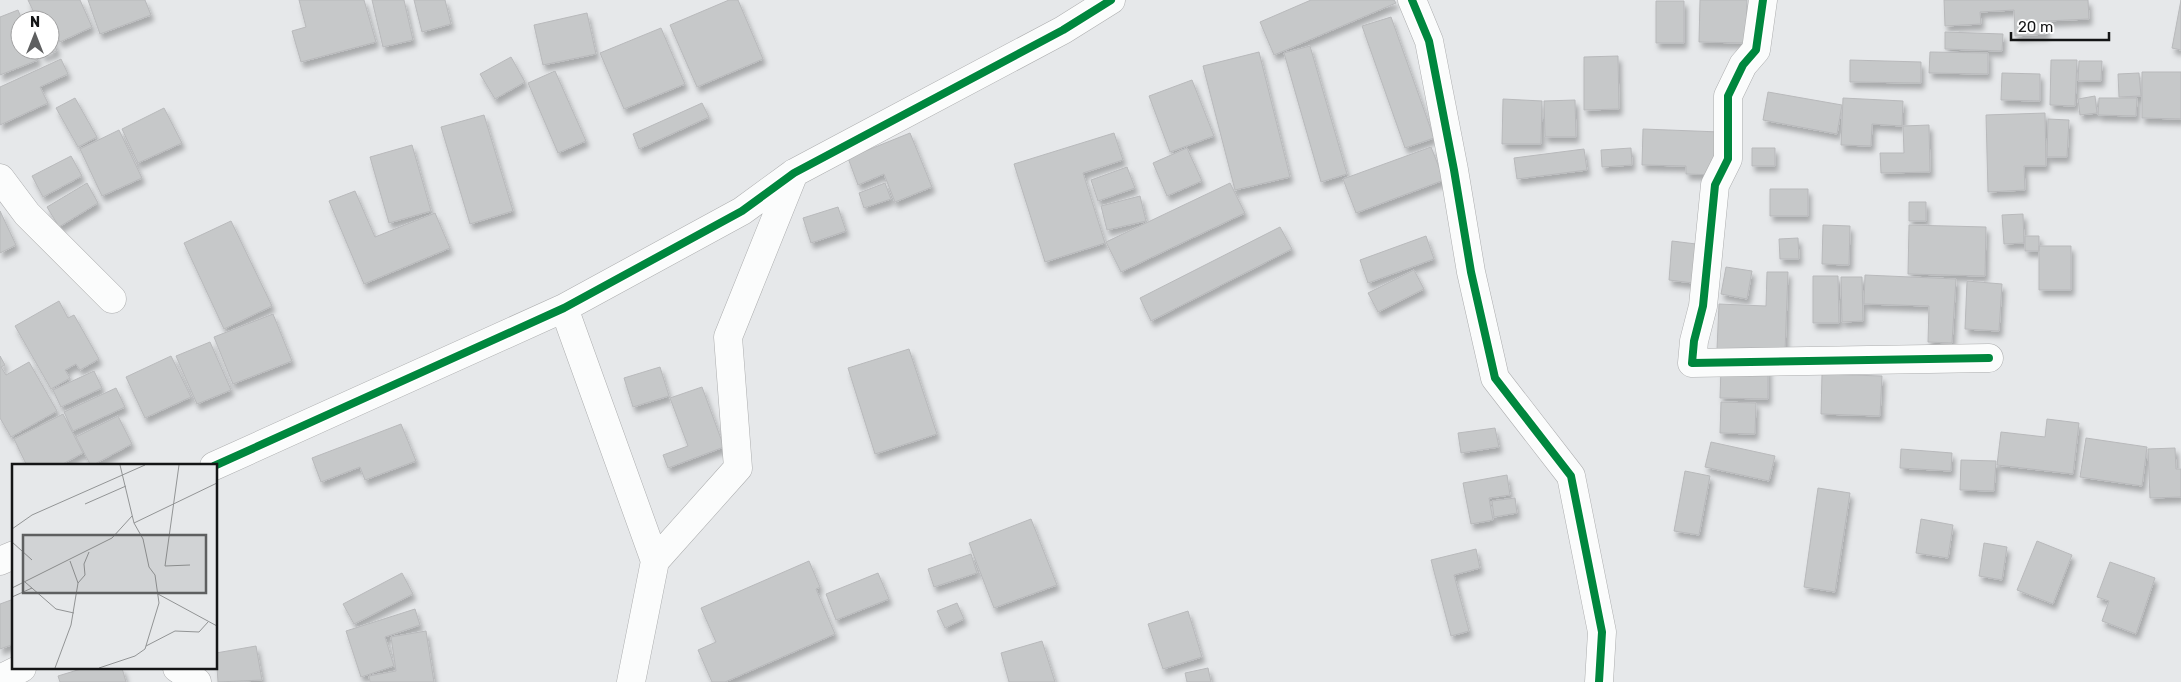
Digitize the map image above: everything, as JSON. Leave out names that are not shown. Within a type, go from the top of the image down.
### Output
[{"type":"street","points":[[218,464],[564,308],[742,212],[794,173],[1064,30],[1111,0]]},
{"type":"street","points":[[1412,0],[1429,41],[1454,170],[1471,272],[1495,378],[1570,476],[1602,632],[1599,682]]},
{"type":"street","points":[[1763,0],[1756,50],[1743,65],[1728,96],[1728,159],[1714,184],[1703,306],[1694,341],[1692,363],[1989,358]]},
{"type":"street","points":[[631,682],[655,561],[738,468],[728,338],[794,173]]},
{"type":"street","points":[[0,178],[28,214],[112,299]]},
{"type":"street","points":[[564,308],[655,561]]},
{"type":"street","points":[[0,561],[12,556]]},
{"type":"street","points":[[0,679],[18,670]]},
{"type":"street","points":[[180,670],[197,682]]},
{"type":"building","points":[[28,0],[80,0],[92,27],[60,42],[60,10],[33,10]]},
{"type":"building","points":[[88,0],[145,0],[151,15],[100,34]]},
{"type":"building","points":[[299,0],[364,0],[376,42],[301,62],[292,31],[306,27]]},
{"type":"building","points":[[372,0],[404,0],[413,40],[383,47]]},
{"type":"building","points":[[414,0],[445,0],[451,24],[422,32]]},
{"type":"building","points":[[729,0],[738,0],[763,59],[697,87],[670,25]]},
{"type":"building","points":[[1311,0],[1394,0],[1396,3],[1274,55],[1260,22]]},
{"type":"building","points":[[1700,0],[1747,0],[1746,43],[1699,42]]},
{"type":"building","points":[[1944,0],[2088,0],[2089,19],[2046,21],[2046,34],[2015,36],[2014,10],[1980,12],[1981,24],[1945,26]]},
{"type":"building","points":[[2181,0],[2181,50],[2172,48]]},
{"type":"building","points":[[1656,1],[1684,1],[1684,43],[1656,43]]},
{"type":"building","points":[[10,13],[10,60],[38,60],[0,75],[0,17]]},
{"type":"building","points":[[587,13],[596,54],[543,65],[534,25]]},
{"type":"building","points":[[1391,17],[1434,138],[1405,148],[1362,26]]},
{"type":"building","points":[[661,28],[685,84],[624,109],[600,53]]},
{"type":"building","points":[[1945,32],[2003,34],[2002,51],[1945,49]]},
{"type":"building","points":[[1310,46],[1347,174],[1321,182],[1284,53]]},
{"type":"building","points":[[1259,52],[1290,177],[1235,190],[1203,66]]},
{"type":"building","points":[[1930,52],[1988,53],[1988,74],[1929,73]]},
{"type":"building","points":[[1618,56],[1619,109],[1584,110],[1584,57]]},
{"type":"building","points":[[511,57],[525,82],[495,99],[480,74]]},
{"type":"building","points":[[60,59],[68,74],[40,87],[48,103],[0,125],[0,87]]},
{"type":"building","points":[[1850,60],[1921,62],[1921,83],[1850,82]]},
{"type":"building","points":[[2051,60],[2077,60],[2075,106],[2050,105]]},
{"type":"building","points":[[2079,61],[2102,61],[2101,81],[2078,81]]},
{"type":"building","points":[[555,71],[586,141],[558,153],[528,83]]},
{"type":"building","points":[[2142,72],[2181,72],[2181,119],[2142,118]]},
{"type":"building","points":[[2002,73],[2040,74],[2040,101],[2001,100]]},
{"type":"building","points":[[2139,73],[2141,96],[2119,97],[2118,74]]},
{"type":"building","points":[[1192,80],[1214,136],[1170,152],[1149,96]]},
{"type":"building","points":[[1768,92],[1842,105],[1837,134],[1763,120]]},
{"type":"building","points":[[2095,96],[2097,113],[2080,115],[2078,99]]},
{"type":"building","points":[[75,98],[97,137],[78,147],[56,108]]},
{"type":"building","points":[[1843,98],[1903,101],[1902,126],[1872,124],[1871,146],[1841,145]]},
{"type":"building","points":[[2099,98],[2137,98],[2136,116],[2098,115]]},
{"type":"building","points":[[1503,99],[1542,101],[1541,144],[1502,144]]},
{"type":"building","points":[[1575,100],[1576,137],[1545,137],[1544,101]]},
{"type":"building","points":[[702,103],[709,117],[639,149],[633,134]]},
{"type":"building","points":[[164,108],[182,143],[138,163],[122,129]]},
{"type":"building","points":[[2045,113],[2046,166],[2024,166],[2025,190],[1988,192],[1986,115]]},
{"type":"building","points":[[484,115],[513,211],[470,224],[441,127]]},
{"type":"building","points":[[2048,119],[2069,120],[2067,157],[2047,157]]},
{"type":"building","points":[[1929,125],[1930,172],[1881,173],[1880,153],[1904,153],[1903,126]]},
{"type":"building","points":[[1643,129],[1720,132],[1719,175],[1686,174],[1686,166],[1642,165]]},
{"type":"building","points":[[119,130],[142,178],[102,196],[80,149]]},
{"type":"building","points":[[910,133],[932,187],[895,202],[884,174],[858,185],[848,158]]},
{"type":"building","points":[[1114,133],[1123,160],[1083,173],[1105,243],[1045,262],[1014,164]]},
{"type":"building","points":[[412,145],[431,211],[389,223],[370,157]]},
{"type":"building","points":[[1431,147],[1444,180],[1356,213],[1343,179]]},
{"type":"building","points":[[1187,148],[1202,181],[1167,196],[1153,163]]},
{"type":"building","points":[[1631,148],[1632,165],[1602,167],[1601,150]]},
{"type":"building","points":[[1752,148],[1775,148],[1775,166],[1752,166]]},
{"type":"building","points":[[1584,149],[1587,170],[1517,179],[1514,158]]},
{"type":"building","points":[[71,156],[82,176],[43,197],[32,176]]},
{"type":"building","points":[[1127,167],[1135,188],[1098,201],[1091,180]]},
{"type":"building","points":[[87,183],[98,203],[59,227],[47,207]]},
{"type":"building","points":[[885,183],[891,199],[864,208],[859,193]]},
{"type":"building","points":[[1230,183],[1245,213],[1121,272],[1106,242]]},
{"type":"building","points":[[1770,189],[1808,189],[1808,216],[1770,216]]},
{"type":"building","points":[[355,191],[375,237],[435,213],[450,248],[364,284],[329,201]]},
{"type":"building","points":[[1140,196],[1146,221],[1107,230],[1101,206]]},
{"type":"building","points":[[1909,202],[1926,202],[1926,221],[1909,221]]},
{"type":"building","points":[[838,207],[846,231],[811,243],[803,218]]},
{"type":"building","points":[[0,211],[16,245],[0,253]]},
{"type":"building","points":[[2023,214],[2024,243],[2004,244],[2002,215]]},
{"type":"building","points":[[231,221],[272,306],[224,329],[184,243]]},
{"type":"building","points":[[1823,225],[1850,226],[1849,265],[1822,264]]},
{"type":"building","points":[[1909,225],[1986,227],[1985,276],[1908,274]]},
{"type":"building","points":[[1280,227],[1292,249],[1151,321],[1140,298]]},
{"type":"building","points":[[1426,236],[1434,259],[1368,283],[1360,260]]},
{"type":"building","points":[[2025,236],[2039,236],[2039,251],[2025,251]]},
{"type":"building","points":[[1798,238],[1799,259],[1780,259],[1779,239]]},
{"type":"building","points":[[1672,241],[1704,245],[1701,284],[1669,280]]},
{"type":"building","points":[[2039,246],[2071,246],[2071,290],[2039,290]]},
{"type":"building","points":[[1726,267],[1752,271],[1747,299],[1721,294]]},
{"type":"building","points":[[1414,270],[1424,289],[1378,312],[1368,293]]},
{"type":"building","points":[[1767,272],[1788,272],[1785,351],[1717,349],[1719,304],[1766,306]]},
{"type":"building","points":[[1865,275],[1956,279],[1952,343],[1928,342],[1929,306],[1864,304]]},
{"type":"building","points":[[1813,276],[1838,276],[1839,323],[1813,323]]},
{"type":"building","points":[[1841,277],[1862,277],[1863,321],[1842,322]]},
{"type":"building","points":[[1967,281],[2002,284],[1999,331],[1965,329]]},
{"type":"building","points":[[59,301],[68,318],[74,315],[99,359],[80,370],[76,364],[65,370],[70,378],[51,389],[15,326]]},
{"type":"building","points":[[273,314],[292,361],[233,384],[214,337]]},
{"type":"building","points":[[210,342],[231,390],[197,404],[176,356]]},
{"type":"building","points":[[909,349],[937,434],[875,454],[848,368]]},
{"type":"building","points":[[0,356],[5,365],[1,367],[6,375],[29,362],[57,411],[11,437],[0,418]]},
{"type":"building","points":[[171,356],[191,397],[145,418],[126,377]]},
{"type":"building","points":[[660,367],[669,396],[633,407],[624,378]]},
{"type":"building","points":[[1721,367],[1768,368],[1768,399],[1720,398]]},
{"type":"building","points":[[94,371],[102,388],[61,407],[53,390]]},
{"type":"building","points":[[1822,374],[1882,376],[1880,416],[1821,414]]},
{"type":"building","points":[[702,387],[724,447],[668,468],[663,455],[688,446],[670,398]]},
{"type":"building","points":[[116,388],[125,407],[73,431],[64,412]]},
{"type":"building","points":[[1721,402],[1756,403],[1755,434],[1720,433]]},
{"type":"building","points":[[63,414],[83,453],[63,464],[26,464],[14,439]]},
{"type":"building","points":[[118,416],[132,444],[95,464],[90,464],[76,437]]},
{"type":"building","points":[[2047,419],[2079,423],[2073,474],[1997,465],[2001,432],[2045,437]]},
{"type":"building","points":[[401,424],[416,461],[365,480],[360,467],[321,482],[312,458]]},
{"type":"building","points":[[1495,428],[1499,447],[1461,453],[1458,433]]},
{"type":"building","points":[[2086,438],[2147,447],[2142,486],[2080,477]]},
{"type":"building","points":[[1711,442],[1775,456],[1769,481],[1705,467]]},
{"type":"building","points":[[2175,448],[2176,469],[2181,469],[2181,497],[2150,498],[2148,449]]},
{"type":"building","points":[[1901,449],[1952,453],[1951,471],[1900,468]]},
{"type":"building","points":[[1961,460],[1996,461],[1994,491],[1960,490]]},
{"type":"building","points":[[1685,471],[1710,476],[1699,535],[1674,531]]},
{"type":"building","points":[[1507,475],[1510,495],[1489,498],[1493,520],[1471,524],[1463,483]]},
{"type":"building","points":[[1818,488],[1850,493],[1835,592],[1804,587]]},
{"type":"building","points":[[1515,498],[1517,513],[1494,517],[1492,501]]},
{"type":"building","points":[[1031,519],[1057,585],[994,608],[969,543]]},
{"type":"building","points":[[1921,519],[1953,525],[1948,558],[1916,553]]},
{"type":"building","points":[[2037,541],[2072,555],[2053,604],[2017,590]]},
{"type":"building","points":[[1984,543],[2007,547],[2002,580],[1979,576]]},
{"type":"building","points":[[1476,549],[1480,568],[1454,575],[1469,631],[1451,636],[1431,560]]},
{"type":"building","points":[[971,554],[977,573],[934,587],[928,569]]},
{"type":"building","points":[[809,561],[820,587],[816,589],[835,634],[725,682],[712,682],[698,650],[716,642],[701,608]]},
{"type":"building","points":[[2110,562],[2155,578],[2136,634],[2102,621],[2109,601],[2097,597]]},
{"type":"building","points":[[402,573],[413,594],[354,624],[343,604]]},
{"type":"building","points":[[878,573],[889,599],[836,620],[826,594]]},
{"type":"building","points":[[11,600],[12,602],[12,645],[0,649],[0,604]]},
{"type":"building","points":[[957,603],[964,619],[945,628],[937,611]]},
{"type":"building","points":[[415,609],[420,625],[385,637],[394,666],[361,677],[346,631]]},
{"type":"building","points":[[1188,611],[1202,657],[1163,669],[1148,624]]},
{"type":"building","points":[[426,631],[434,682],[370,682],[369,676],[396,671],[391,637]]},
{"type":"building","points":[[1042,641],[1055,682],[1009,682],[1001,653]]},
{"type":"building","points":[[256,646],[262,680],[218,682],[218,653]]},
{"type":"building","points":[[1208,668],[1211,682],[1187,682],[1185,673]]},
{"type":"building","points":[[78,670],[123,670],[126,682],[60,682],[58,676]]},
{"type":"cycle path","points":[[218,464],[564,308],[742,211],[794,173],[1063,30],[1111,0]]},
{"type":"cycle path","points":[[1412,0],[1429,41],[1454,170],[1471,272],[1495,378],[1571,476],[1602,632],[1599,682]]},
{"type":"cycle path","points":[[1763,0],[1756,50],[1743,65],[1728,96],[1728,159],[1715,185],[1703,306],[1694,341],[1692,363],[1989,358]]}]
